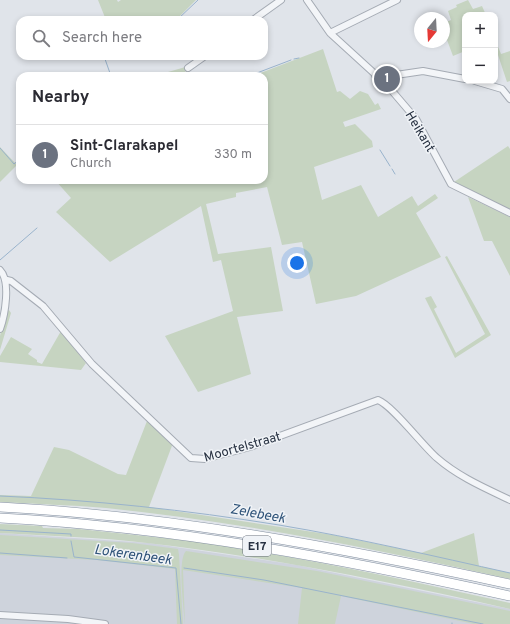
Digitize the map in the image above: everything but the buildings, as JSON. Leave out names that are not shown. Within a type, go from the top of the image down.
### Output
[{"type":"highway","name":"E17","points":[[0,507],[107,515],[211,528],[410,562],[510,584]]},
{"type":"highway","name":"E17","points":[[0,518],[106,526],[209,539],[404,573],[510,596]]},
{"type":"street","points":[[259,16],[281,0]]},
{"type":"street","name":"Heikant","points":[[307,0],[330,33],[387,85],[416,119],[452,184],[510,213]]},
{"type":"street","points":[[330,33],[397,0]]},
{"type":"street","points":[[188,68],[199,60]]},
{"type":"street","points":[[375,75],[423,71],[462,78]]},
{"type":"street","points":[[387,85],[396,74]]},
{"type":"street","points":[[487,84],[502,88],[510,99]]},
{"type":"street","points":[[0,270],[7,280],[4,316],[0,329]]},
{"type":"street","name":"Moortelstraat","points":[[7,280],[11,281],[43,306],[92,364],[191,458],[205,459],[250,447],[378,400],[386,405],[422,444],[451,469],[510,500]]},
{"type":"street","points":[[0,615],[61,618],[105,624]]},
{"type":"shaded area","points":[[0,533],[149,543],[297,565],[510,609],[510,624],[0,624]]},
{"type":"green space","points":[[98,0],[117,0],[118,2],[121,0],[196,0],[180,16],[104,16]]},
{"type":"green space","points":[[468,0],[473,9],[482,6],[485,12],[462,12],[462,52],[453,56],[450,48],[451,20],[450,12],[448,11],[457,7],[456,5]]},
{"type":"green space","points":[[498,46],[501,54],[510,51],[510,81],[507,82],[498,55]]},
{"type":"green space","points":[[323,49],[337,92],[340,91],[350,99],[360,91],[368,94],[375,105],[378,103],[381,109],[343,122],[345,127],[355,124],[372,141],[373,147],[314,167],[322,200],[361,185],[378,217],[412,196],[418,206],[435,194],[438,198],[416,213],[441,257],[356,296],[316,304],[302,242],[282,245],[267,187],[236,193],[236,197],[206,204],[218,254],[271,247],[283,311],[237,317],[251,374],[198,392],[165,336],[233,311],[221,260],[213,262],[201,206],[110,262],[56,212],[71,198],[59,184],[268,184],[268,72],[263,72]]},
{"type":"green space","points":[[185,67],[186,72],[168,72]]},
{"type":"green space","points":[[508,146],[510,149],[510,210],[454,182]]},
{"type":"green space","points":[[0,147],[16,164],[16,166],[0,182]]},
{"type":"green space","points":[[468,197],[510,217],[510,276],[492,241],[484,241]]},
{"type":"green space","points":[[447,256],[491,335],[455,358],[425,298],[431,296],[437,307],[434,309],[456,353],[485,334],[445,257]]},
{"type":"green space","points":[[9,310],[11,313],[0,350],[0,336],[6,311]]},
{"type":"green space","points":[[61,331],[86,363],[81,370],[0,362],[0,356],[11,337],[32,349],[28,354],[37,360],[37,362],[42,364]]},
{"type":"green space","points":[[147,421],[173,443],[149,507],[333,535],[421,553],[474,533],[479,566],[510,573],[510,579],[359,547],[208,521],[106,508],[0,502],[0,495],[31,496],[54,447],[69,450],[118,474],[126,475]]},
{"type":"green space","points":[[0,524],[42,526],[43,528],[79,529],[227,546],[347,568],[510,603],[510,609],[330,571],[239,555],[129,541],[0,533]]},
{"type":"green space","points":[[0,535],[132,543],[178,549],[183,624],[177,624],[175,569],[97,560],[0,555]]},
{"type":"green space","points":[[186,551],[317,571],[510,611],[510,624],[474,624],[341,596],[335,624],[298,624],[302,588],[183,570],[185,624],[181,574],[183,556]]},
{"type":"waterway","points":[[181,16],[198,0]]},
{"type":"waterway","points":[[294,59],[299,58]]},
{"type":"waterway","points":[[105,60],[110,72]]},
{"type":"waterway","points":[[260,72],[291,60]]},
{"type":"waterway","points":[[0,148],[14,164],[16,162]]},
{"type":"waterway","points":[[380,150],[390,166]]},
{"type":"waterway","points":[[392,169],[395,174]]},
{"type":"waterway","points":[[0,260],[37,228]]},
{"type":"waterway","name":"Zelebeek","points":[[0,496],[105,503],[175,510],[279,525],[510,573]]},
{"type":"waterway","name":"Lokerenbeek","points":[[0,530],[71,534],[71,536]]},
{"type":"waterway","name":"Lokerenbeek","points":[[71,541],[74,557],[176,568],[181,624]]},
{"type":"waterway","points":[[0,553],[67,558]]},
{"type":"waterway","points":[[184,568],[264,580],[483,624]]},
{"type":"place","name":"Sint-Clarakapel","points":[[387,79]]}]
